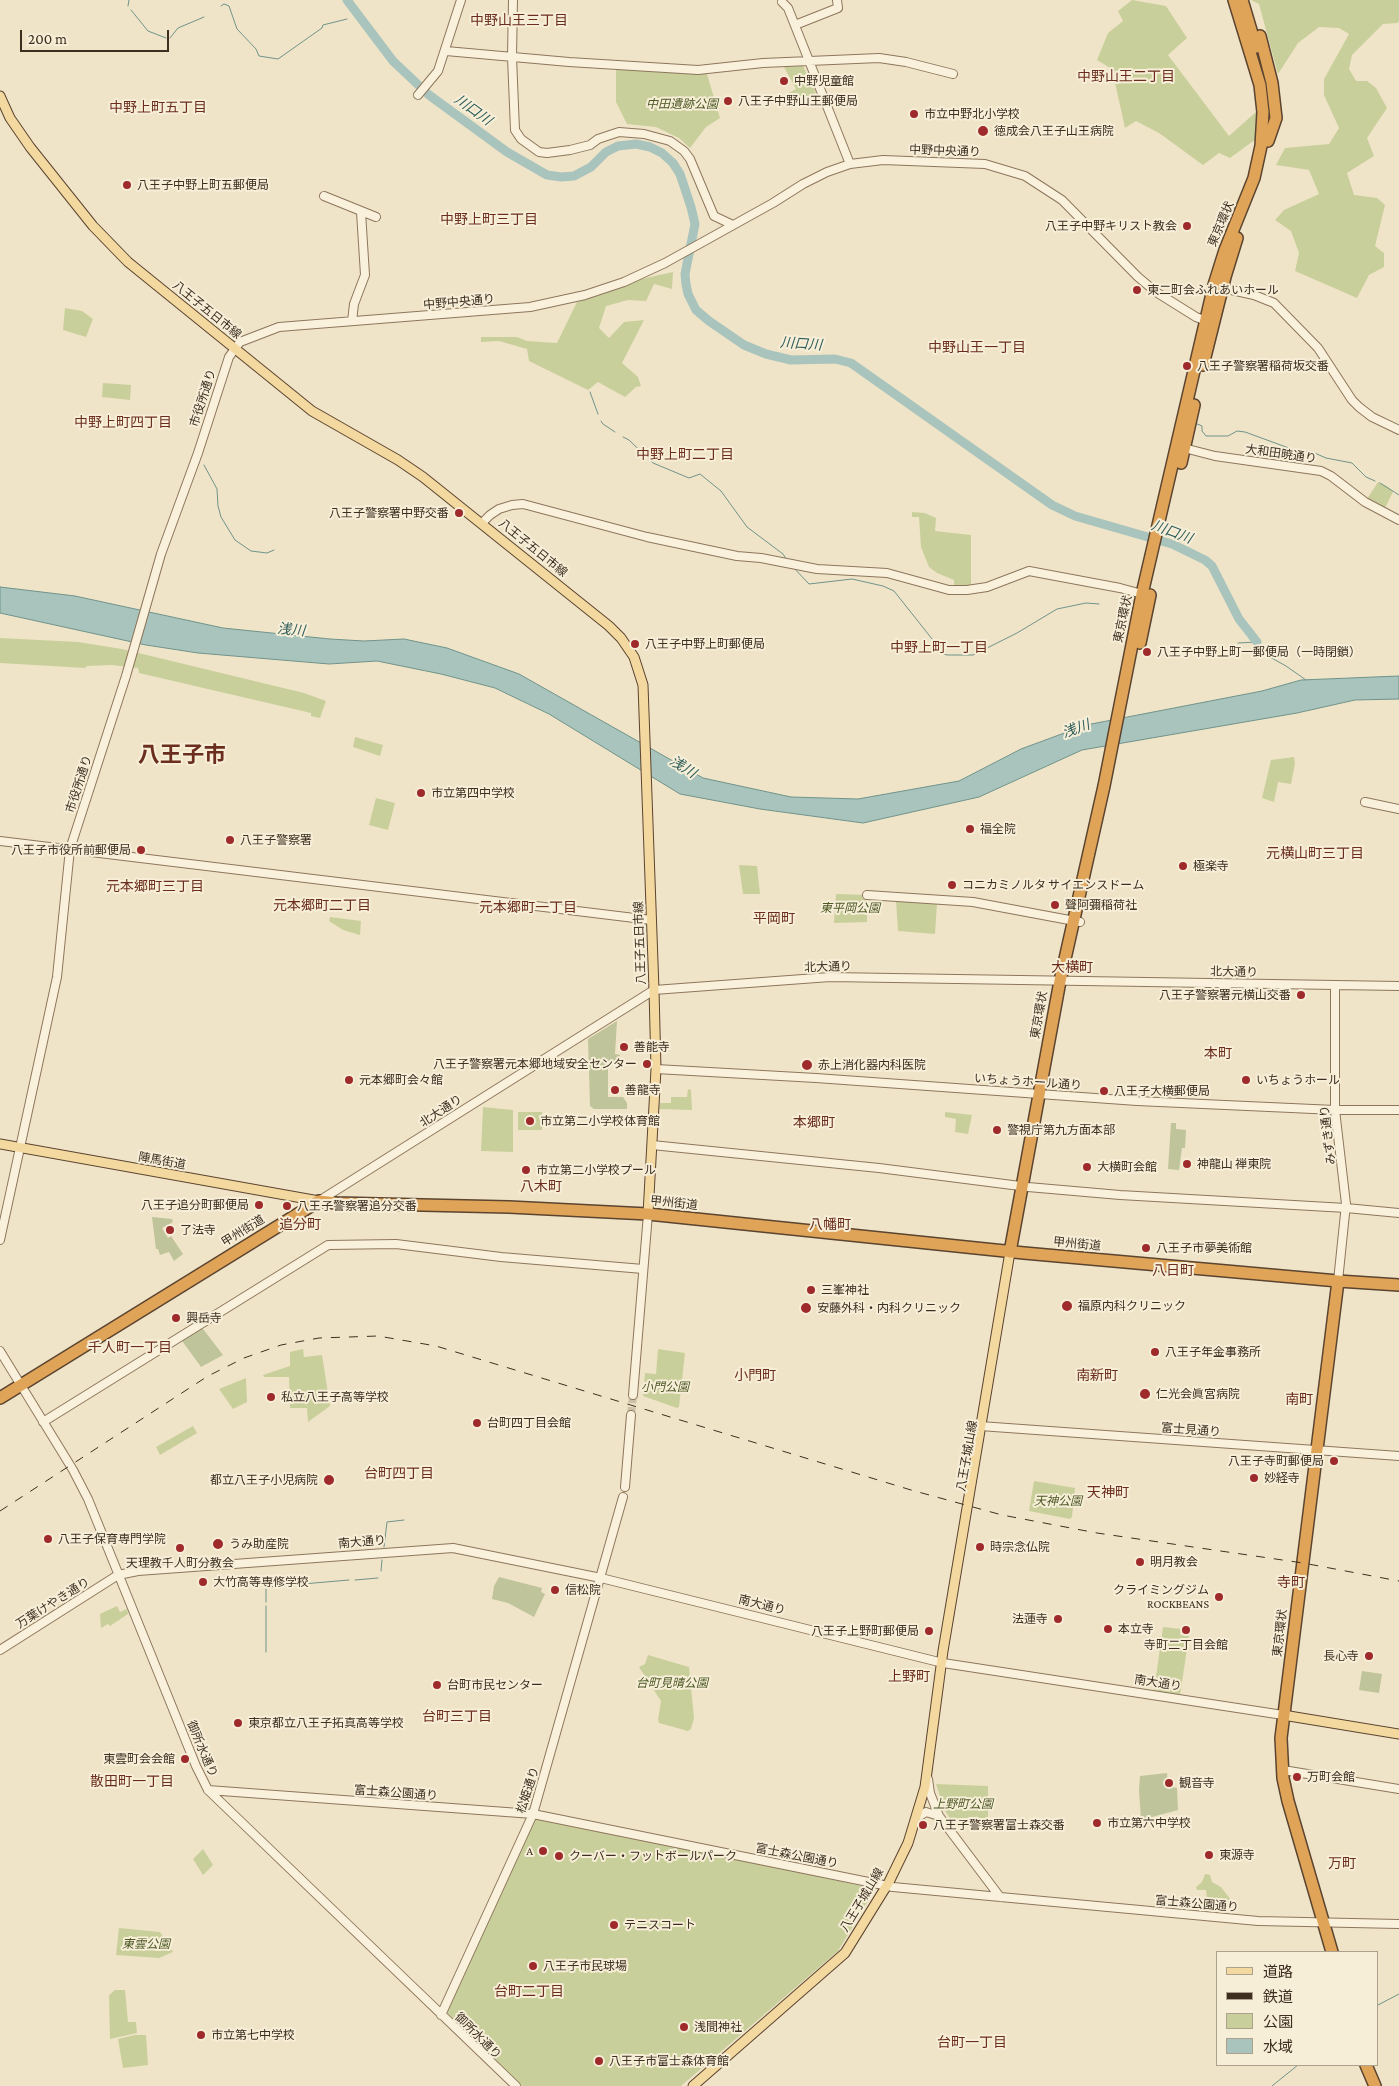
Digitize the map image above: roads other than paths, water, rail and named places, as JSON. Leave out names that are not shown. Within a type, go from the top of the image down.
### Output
[{"type":"highway","points":[[1243,9],[1270,78],[1275,123],[1268,141]]},
{"type":"highway","name":"東京環状","points":[[1218,287],[1259,181],[1268,141],[1269,114],[1267,90],[1243,9]]},
{"type":"highway","name":"東京環状","points":[[1013,1252],[1063,981],[1107,785],[1146,596],[1225,250],[1254,178],[1263,135],[1263,107],[1260,86],[1243,9]]},
{"type":"highway","name":"甲州街道","points":[[0,1398],[320,1201],[512,1207],[648,1214],[1013,1252],[1338,1282],[1399,1284]]},
{"type":"highway","name":"東京環状","points":[[1332,1951],[1288,1801],[1283,1770],[1281,1738],[1317,1451],[1332,1350],[1338,1282]]},
{"type":"highway","points":[[1366,2066],[1375,2086]]},
{"type":"main road","name":"八王子五日市線","points":[[0,96],[10,118],[30,146],[93,226],[136,269],[312,411],[412,468],[620,638],[634,657],[640,672],[644,714],[656,1069],[648,1214]]},
{"type":"main road","name":"陣馬街道","points":[[0,1144],[19,1149],[320,1201]]},
{"type":"main road","name":"八王子城山線","points":[[697,2085],[840,1958],[887,1886],[908,1843],[923,1794],[943,1663],[948,1648],[1013,1252]]},
{"type":"main road","name":"南大通り","points":[[1283,1715],[1399,1734]]},
{"type":"street","points":[[418,94],[438,71],[461,0]]},
{"type":"street","points":[[513,0],[512,57],[515,130],[521,139],[539,152],[547,153],[570,150],[620,132],[644,134],[670,141],[684,151],[690,159],[714,216],[733,225]]},
{"type":"street","points":[[795,25],[838,8],[837,0]]},
{"type":"street","points":[[782,2],[788,8],[850,164]]},
{"type":"street","points":[[446,51],[698,70],[763,62],[886,58],[953,74]]},
{"type":"street","name":"中野中央通り","points":[[234,348],[250,337],[279,327],[483,312],[553,303],[585,295],[624,282],[681,255],[803,184],[838,167],[883,160],[969,162],[995,166],[1025,176],[1062,200],[1138,278],[1179,307],[1209,322]]},
{"type":"street","points":[[324,196],[376,218]]},
{"type":"street","points":[[352,321],[354,304],[365,274],[361,212]]},
{"type":"street","points":[[1218,287],[1254,295],[1274,303],[1318,348],[1352,400],[1372,417],[1399,430]]},
{"type":"street","name":"市役所通り","points":[[0,1240],[57,977],[70,850],[126,676],[159,562],[198,453],[228,356],[234,348]]},
{"type":"street","name":"大和田暁通り","points":[[1180,447],[1215,456],[1321,471],[1331,476],[1365,502],[1399,520]]},
{"type":"street","points":[[482,524],[492,512],[506,506],[532,506],[647,537],[737,556],[761,558],[817,569],[879,572],[957,590],[986,587],[1020,573],[1033,571],[1146,596]]},
{"type":"street","points":[[1365,802],[1399,809]]},
{"type":"street","points":[[0,841],[651,920]]},
{"type":"street","points":[[867,895],[973,902],[1076,921]]},
{"type":"street","name":"北大通り","points":[[320,1201],[654,990],[830,977],[1399,986]]},
{"type":"street","name":"みずき通り","points":[[1335,985],[1335,1110],[1345,1180],[1346,1208],[1338,1282]]},
{"type":"street","name":"いちょうホール通り","points":[[656,1069],[807,1077],[1042,1095],[1335,1110],[1399,1110]]},
{"type":"street","points":[[652,1145],[887,1169],[1025,1187],[1129,1196],[1346,1208],[1399,1213]]},
{"type":"street","points":[[633,1395],[648,1214]]},
{"type":"street","points":[[43,1422],[328,1244],[396,1244],[501,1257],[644,1269]]},
{"type":"street","points":[[0,1351],[21,1385]]},
{"type":"street","name":"御所水通り","points":[[21,1385],[73,1470],[88,1499],[196,1766],[208,1790],[516,2086]]},
{"type":"street","points":[[625,1487],[631,1415]]},
{"type":"street","name":"富士見通り","points":[[983,1426],[1399,1456]]},
{"type":"street","name":"松姫通り","points":[[441,2015],[533,1814],[623,1497]]},
{"type":"street","name":"南大通り","points":[[118,1575],[138,1571],[453,1548],[601,1578],[943,1663],[1283,1715]]},
{"type":"street","name":"万葉けやき通り","points":[[0,1650],[118,1575]]},
{"type":"street","points":[[926,1770],[933,1802],[939,1816],[1000,1897]]},
{"type":"street","points":[[1283,1770],[1399,1789]]},
{"type":"street","name":"富士森公園通り","points":[[208,1790],[533,1814],[887,1886],[1258,1921],[1399,1924]]},
{"type":"street","points":[[923,1794],[933,1802]]},
{"type":"street","points":[[916,1818],[926,1812],[939,1816]]},
{"type":"water","name":"浅川","points":[[0,587],[75,596],[223,628],[330,639],[364,641],[404,639],[447,648],[519,674],[703,778],[791,797],[858,799],[959,781],[1021,749],[1086,725],[1262,691],[1301,680],[1399,676],[1399,699],[1355,700],[1297,713],[1082,750],[979,797],[863,823],[760,809],[680,794],[549,714],[495,688],[441,674],[377,661],[329,664],[198,653],[146,645],[0,613]]},
{"type":"waterway","points":[[128,6],[129,0]]},
{"type":"waterway","name":"川口川","points":[[347,0],[393,61],[429,95],[507,152],[547,175],[574,176],[591,167],[606,152],[618,146],[636,144],[650,147],[662,153],[673,163],[680,174],[691,207],[695,224],[685,274],[686,284],[688,294],[696,310],[709,321],[744,345],[766,354],[791,360],[835,359],[851,363],[1052,505],[1075,516],[1172,544],[1205,560],[1212,566],[1239,619],[1257,642]]},
{"type":"waterway","points":[[221,6],[224,4],[229,6],[237,29],[256,49],[259,56],[278,59],[322,28],[323,25],[347,19]]},
{"type":"waterway","points":[[131,10],[148,31],[166,38]]},
{"type":"waterway","points":[[170,38],[178,28],[204,17]]},
{"type":"waterway","points":[[590,392],[598,414]]},
{"type":"waterway","points":[[601,421],[615,432]]},
{"type":"waterway","points":[[1195,423],[1202,426],[1202,431],[1206,436],[1228,436],[1237,431],[1245,432],[1297,451]]},
{"type":"waterway","points":[[623,437],[629,440],[653,463],[689,478],[700,474],[721,491],[747,527],[783,554],[787,560]]},
{"type":"waterway","points":[[1301,452],[1310,451],[1326,458],[1352,463],[1366,477],[1375,481]]},
{"type":"waterway","points":[[204,465],[217,489],[221,517],[235,540],[251,551],[267,553],[274,550]]},
{"type":"waterway","points":[[1380,483],[1399,495]]},
{"type":"waterway","points":[[793,567],[809,584],[852,579],[883,586],[894,591],[944,654],[947,655],[973,655],[1017,633],[1057,609],[1086,603],[1099,604]]},
{"type":"waterway","name":"川口川","points":[[1238,643],[1257,642],[1261,652],[1306,680]]},
{"type":"waterway","points":[[384,1547],[387,1522],[404,1520]]},
{"type":"waterway","points":[[381,1571],[382,1560]]},
{"type":"waterway","points":[[355,1580],[378,1578]]},
{"type":"waterway","points":[[266,1602],[266,1588],[268,1587],[349,1580]]},
{"type":"waterway","points":[[266,1606],[266,1652]]},
{"type":"waterway","points":[[1379,2004],[1399,1994]]},
{"type":"waterway","points":[[1272,2086],[1297,2066]]},
{"type":"tunnel","points":[[631,1415],[633,1395]]},
{"type":"railway","points":[[0,1511],[208,1376],[244,1358],[281,1345],[319,1338],[378,1336],[436,1346],[911,1490],[1002,1515],[1097,1533],[1303,1563],[1399,1581]]},
{"type":"place","name":"中野児童館","points":[[784,81]]},
{"type":"place","name":"八王子中野山王郵便局","points":[[728,101]]},
{"type":"place","name":"市立中野北小学校","points":[[914,114]]},
{"type":"place","name":"徳成会八王子山王病院","points":[[983,131]]},
{"type":"place","name":"八王子中野上町五郵便局","points":[[127,185]]},
{"type":"place","name":"八王子中野キリスト教会","points":[[1187,226]]},
{"type":"place","name":"東二町会ふれあいホール","points":[[1137,290]]},
{"type":"place","name":"八王子警察署稲荷坂交番","points":[[1187,366]]},
{"type":"place","name":"八王子警察署中野交番","points":[[459,513]]},
{"type":"place","name":"八王子中野上町郵便局","points":[[635,644]]},
{"type":"place","name":"八王子中野上町一郵便局（一時閉鎖）","points":[[1147,652]]},
{"type":"place","name":"市立第四中学校","points":[[421,793]]},
{"type":"place","name":"福全院","points":[[970,829]]},
{"type":"place","name":"八王子警察署","points":[[230,840]]},
{"type":"place","name":"八王子市役所前郵便局","points":[[141,850]]},
{"type":"place","name":"極楽寺","points":[[1183,866]]},
{"type":"place","name":"コニカミノルタ サイエンスドーム","points":[[952,885]]},
{"type":"place","name":"聲阿彌稲荷社","points":[[1055,905]]},
{"type":"place","name":"八王子警察署元横山交番","points":[[1301,995]]},
{"type":"place","name":"善能寺","points":[[624,1047]]},
{"type":"place","name":"八王子警察署元本郷地域安全センター","points":[[647,1064]]},
{"type":"place","name":"赤上消化器内科医院","points":[[807,1065]]},
{"type":"place","name":"元本郷町会々館","points":[[349,1080]]},
{"type":"place","name":"いちょうホール","points":[[1246,1080]]},
{"type":"place","name":"善龍寺","points":[[615,1090]]},
{"type":"place","name":"八王子大横郵便局","points":[[1104,1091]]},
{"type":"place","name":"市立第二小学校体育館","points":[[530,1121]]},
{"type":"place","name":"警視庁第九方面本部","points":[[997,1130]]},
{"type":"place","name":"神龍山 禅東院","points":[[1187,1164]]},
{"type":"place","name":"大横町会館","points":[[1087,1167]]},
{"type":"place","name":"市立第二小学校プール","points":[[526,1170]]},
{"type":"place","name":"八王子追分町郵便局","points":[[259,1205]]},
{"type":"place","name":"八王子警察署追分交番","points":[[287,1206]]},
{"type":"place","name":"了法寺","points":[[170,1230]]},
{"type":"place","name":"八王子市夢美術館","points":[[1146,1248]]},
{"type":"place","name":"三峯神社","points":[[811,1290]]},
{"type":"place","name":"福原内科クリニック","points":[[1067,1306]]},
{"type":"place","name":"安藤外科・内科クリニック","points":[[806,1308]]},
{"type":"place","name":"興岳寺","points":[[176,1318]]},
{"type":"place","name":"八王子年金事務所","points":[[1155,1352]]},
{"type":"place","name":"仁光会眞宮病院","points":[[1145,1394]]},
{"type":"place","name":"私立八王子高等学校","points":[[271,1397]]},
{"type":"place","name":"台町四丁目会館","points":[[477,1423]]},
{"type":"place","name":"八王子寺町郵便局","points":[[1334,1461]]},
{"type":"place","name":"妙経寺","points":[[1254,1478]]},
{"type":"place","name":"都立八王子小児病院","points":[[329,1480]]},
{"type":"place","name":"八王子保育専門学院","points":[[48,1539]]},
{"type":"place","name":"うみ助産院","points":[[218,1544]]},
{"type":"place","name":"時宗念仏院","points":[[980,1547]]},
{"type":"place","name":"天理教千人町分教会","points":[[180,1548]]},
{"type":"place","name":"明月教会","points":[[1140,1562]]},
{"type":"place","name":"大竹高等専修学校","points":[[203,1582]]},
{"type":"place","name":"信松院","points":[[555,1590]]},
{"type":"place","name":"クライミングジム ROCKBEANS","points":[[1219,1597]]},
{"type":"place","name":"法蓮寺","points":[[1058,1619]]},
{"type":"place","name":"本立寺","points":[[1108,1629]]},
{"type":"place","name":"寺町二丁目会館","points":[[1186,1630]]},
{"type":"place","name":"八王子上野町郵便局","points":[[929,1631]]},
{"type":"place","name":"長心寺","points":[[1369,1656]]},
{"type":"place","name":"台町市民センター","points":[[437,1685]]},
{"type":"place","name":"東京都立八王子拓真高等学校","points":[[238,1723]]},
{"type":"place","name":"東雲町会会館","points":[[185,1759]]},
{"type":"place","name":"万町会館","points":[[1297,1777]]},
{"type":"place","name":"観音寺","points":[[1169,1783]]},
{"type":"place","name":"市立第六中学校","points":[[1097,1823]]},
{"type":"place","name":"八王子警察署富士森交番","points":[[923,1825]]},
{"type":"place","name":"A","points":[[543,1851]]},
{"type":"place","name":"東源寺","points":[[1209,1855]]},
{"type":"place","name":"クーバー・フットボールパーク","points":[[559,1856]]},
{"type":"place","name":"テニスコート","points":[[614,1925]]},
{"type":"place","name":"八王子市民球場","points":[[533,1966]]},
{"type":"place","name":"浅間神社","points":[[684,2027]]},
{"type":"place","name":"市立第七中学校","points":[[201,2035]]},
{"type":"place","name":"八王子市富士森体育館","points":[[599,2061]]},
{"type":"district","name":"中野山王三丁目","points":[[519,21]]},
{"type":"district","name":"中野山王二丁目","points":[[1126,77]]},
{"type":"district","name":"中野上町五丁目","points":[[158,108]]},
{"type":"district","name":"中野上町三丁目","points":[[489,220]]},
{"type":"district","name":"中野山王一丁目","points":[[977,348]]},
{"type":"district","name":"中野上町四丁目","points":[[123,423]]},
{"type":"district","name":"中野上町二丁目","points":[[685,455]]},
{"type":"district","name":"中野上町一丁目","points":[[939,648]]},
{"type":"district","name":"八王子市","points":[[182,755]]},
{"type":"district","name":"元横山町三丁目","points":[[1315,854]]},
{"type":"district","name":"元本郷町三丁目","points":[[155,887]]},
{"type":"district","name":"元本郷町二丁目","points":[[322,906]]},
{"type":"district","name":"元本郷町一丁目","points":[[528,908]]},
{"type":"district","name":"平岡町","points":[[774,919]]},
{"type":"district","name":"大横町","points":[[1072,968]]},
{"type":"district","name":"本町","points":[[1218,1054]]},
{"type":"district","name":"本郷町","points":[[814,1123]]},
{"type":"district","name":"八木町","points":[[541,1187]]},
{"type":"district","name":"追分町","points":[[300,1225]]},
{"type":"district","name":"八幡町","points":[[830,1225]]},
{"type":"district","name":"八日町","points":[[1173,1271]]},
{"type":"district","name":"千人町一丁目","points":[[130,1348]]},
{"type":"district","name":"小門町","points":[[755,1376]]},
{"type":"district","name":"南新町","points":[[1097,1376]]},
{"type":"district","name":"南町","points":[[1299,1400]]},
{"type":"district","name":"台町四丁目","points":[[399,1474]]},
{"type":"district","name":"天神町","points":[[1108,1493]]},
{"type":"district","name":"寺町","points":[[1291,1583]]},
{"type":"district","name":"上野町","points":[[909,1677]]},
{"type":"district","name":"台町三丁目","points":[[457,1717]]},
{"type":"district","name":"散田町一丁目","points":[[132,1782]]},
{"type":"district","name":"万町","points":[[1342,1864]]},
{"type":"district","name":"台町二丁目","points":[[529,1992]]},
{"type":"district","name":"台町一丁目","points":[[972,2043]]},
{"type":"park label","name":"中田遺跡公園","points":[[682,104]]},
{"type":"park label","name":"東平岡公園","points":[[850,908]]},
{"type":"park label","name":"小門公園","points":[[665,1387]]},
{"type":"park label","name":"天神公園","points":[[1058,1501]]},
{"type":"park label","name":"台町見晴公園","points":[[672,1683]]},
{"type":"park label","name":"上野町公園","points":[[963,1804]]},
{"type":"park label","name":"東雲公園","points":[[146,1944]]}]
